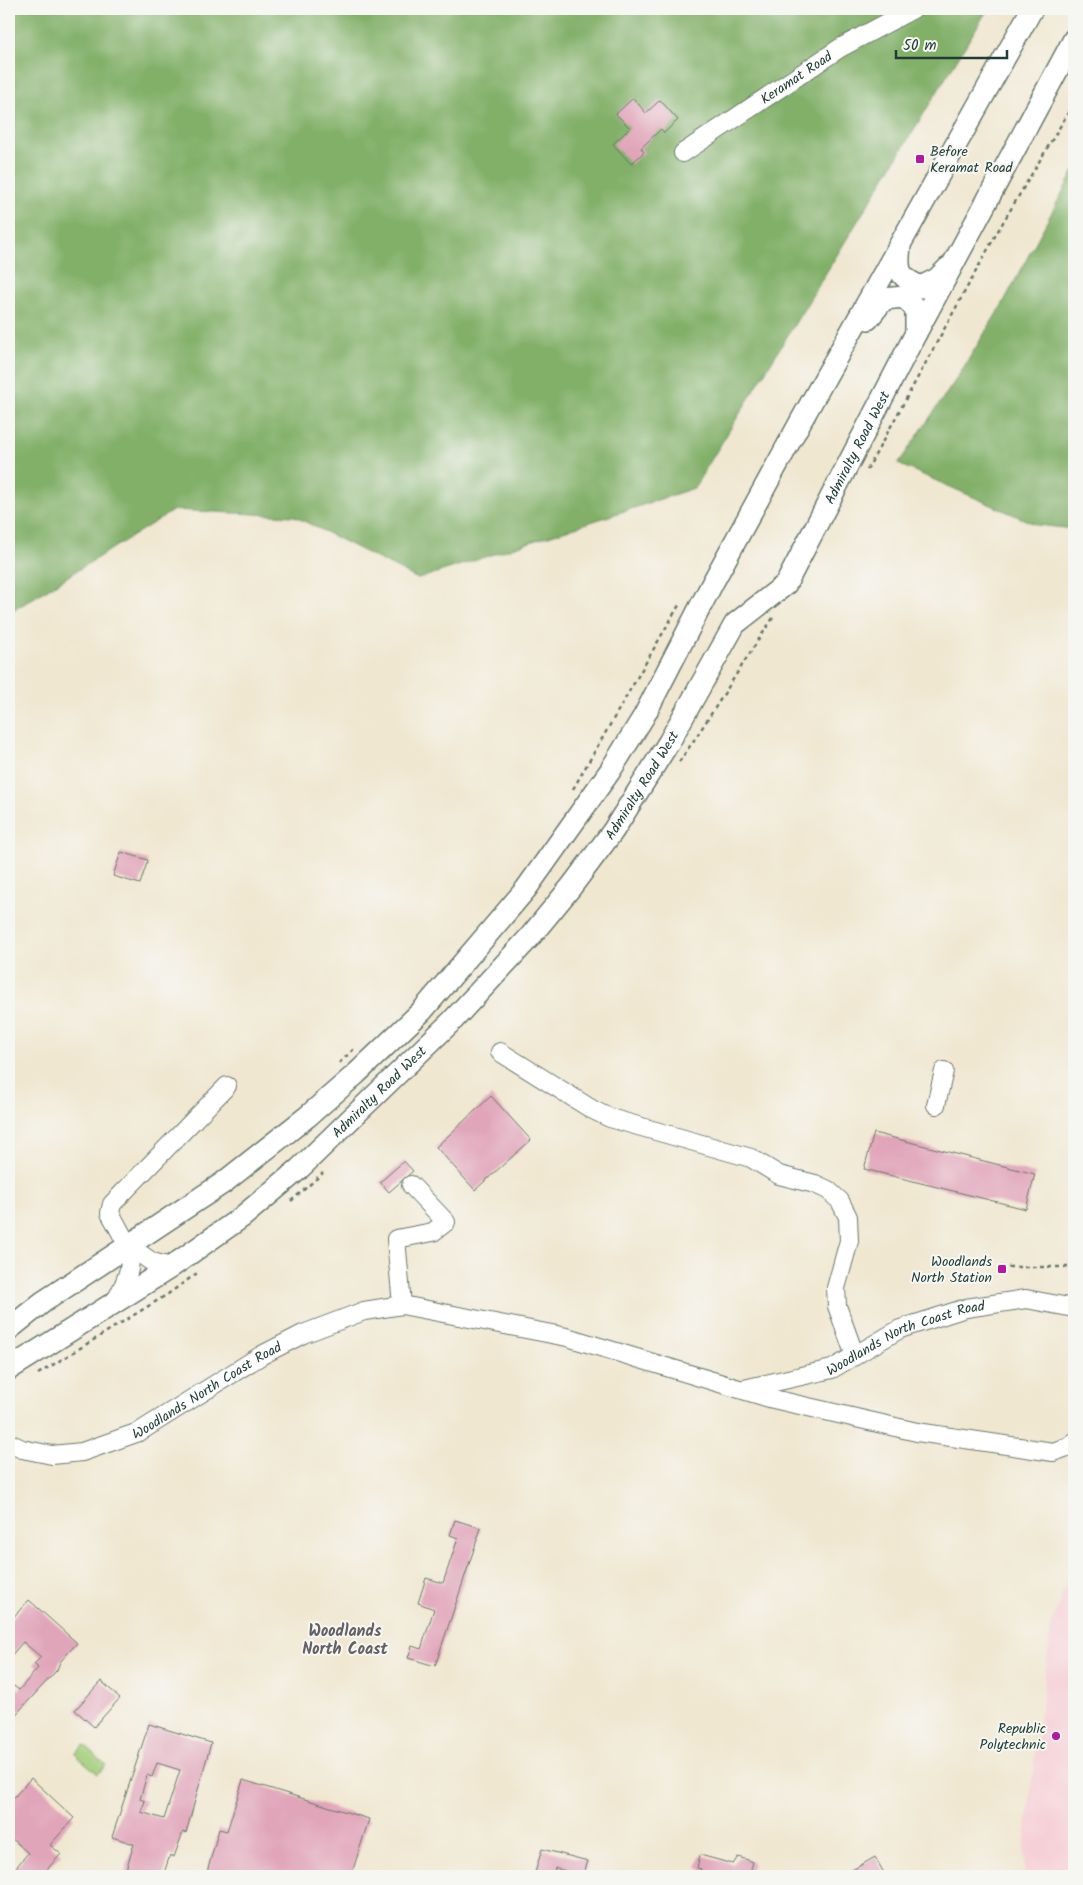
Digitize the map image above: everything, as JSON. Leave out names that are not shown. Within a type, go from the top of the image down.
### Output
[{"type":"main road","name":"Admiralty Road West","points":[[9,1329],[43,1302],[223,1184],[308,1116],[356,1074],[422,1011],[526,889],[594,794],[644,716],[713,582],[838,353],[1032,9]]},
{"type":"main road","name":"Admiralty Road West","points":[[9,1369],[171,1267],[242,1216],[306,1162],[453,1020],[529,938],[571,887],[613,830],[669,742],[735,624],[786,584],[916,333],[1074,38]]},
{"type":"main road","points":[[901,242],[897,266],[906,280],[921,287],[937,279],[956,258]]},
{"type":"main road","points":[[838,353],[884,299],[904,297],[916,309],[916,333]]},
{"type":"street","name":"Keramat Road","points":[[684,153],[840,48],[913,9]]},
{"type":"street","points":[[500,1052],[593,1110],[610,1118],[751,1158],[779,1175],[815,1184],[828,1190],[840,1201],[848,1217],[849,1240],[836,1288],[836,1306],[855,1356]]},
{"type":"street","points":[[936,1105],[944,1071]]},
{"type":"street","points":[[115,1302],[128,1277],[131,1261],[128,1246],[110,1213],[112,1204],[227,1086]]},
{"type":"street","points":[[402,1305],[396,1239],[433,1232],[446,1222],[411,1185]]},
{"type":"street","points":[[128,1246],[152,1262],[171,1267]]},
{"type":"street","name":"Woodlands North Coast Road","points":[[739,1390],[832,1369],[900,1329],[966,1308],[1026,1299],[1074,1308]]},
{"type":"street","name":"Woodlands North Coast Road","points":[[9,1443],[22,1449],[52,1455],[82,1452],[131,1435],[186,1404],[262,1355],[303,1334],[364,1311],[402,1305],[567,1337],[739,1390],[917,1432],[1053,1452],[1070,1446],[1074,1442]]},
{"type":"path","points":[[573,790],[683,598]]},
{"type":"path","points":[[337,1065],[357,1046]]},
{"type":"path","points":[[1000,1267],[1074,1267]]},
{"type":"shaded area","name":"Republic Polytechnic","points":[[1074,1558],[1074,1876],[1025,1876],[1024,1845],[1051,1627]]},
{"type":"green space","points":[[9,9],[988,9],[694,488],[418,579],[294,516],[174,510],[14,610],[9,609]]},
{"type":"green space","points":[[1074,171],[1074,529],[1037,525],[898,464],[957,378],[1002,305]]},
{"type":"green space","points":[[84,1745],[106,1765],[98,1774],[75,1754]]},
{"type":"building","points":[[633,98],[646,113],[660,100],[678,120],[664,133],[661,129],[641,148],[644,152],[631,164],[613,144],[630,128],[616,114]]},
{"type":"building","points":[[121,852],[148,860],[140,884],[113,876]]},
{"type":"building","points":[[491,1096],[531,1140],[475,1190],[436,1147]]},
{"type":"building","points":[[874,1133],[1035,1174],[1026,1209],[864,1169]]},
{"type":"building","points":[[404,1161],[413,1171],[389,1192],[380,1182]]},
{"type":"building","points":[[455,1520],[481,1528],[435,1666],[408,1658],[412,1646],[421,1649],[434,1609],[418,1603],[426,1578],[443,1583],[458,1538],[450,1535]]},
{"type":"building","points":[[29,1600],[77,1643],[60,1662],[57,1670],[9,1722],[9,1692],[14,1686],[19,1690],[38,1668],[34,1664],[41,1657],[23,1642],[9,1658],[9,1622]]},
{"type":"building","points":[[101,1681],[120,1698],[94,1727],[75,1710]]},
{"type":"building","points":[[149,1724],[211,1743],[186,1833],[183,1832],[174,1857],[170,1855],[163,1876],[124,1876],[134,1844],[112,1837]],"holes":[[[157,1763],[180,1770],[164,1819],[141,1812],[145,1801],[140,1799],[147,1775],[152,1777]]]},
{"type":"building","points":[[31,1778],[74,1818],[50,1845],[61,1854],[41,1876],[9,1876],[28,1853],[9,1836],[9,1803]]},
{"type":"building","points":[[243,1780],[369,1819],[351,1876],[206,1876],[219,1829],[227,1831]]},
{"type":"building","points":[[542,1849],[588,1861],[583,1876],[555,1868],[553,1876],[534,1876]]},
{"type":"building","points":[[700,1855],[733,1864],[738,1857],[753,1862],[749,1876],[699,1876],[701,1869],[697,1868]]},
{"type":"building","points":[[875,1857],[884,1873],[878,1876],[842,1876]]},
{"type":"place","name":"Before Keramat Road","points":[[920,159]]},
{"type":"place","name":"Woodlands North Station","points":[[1002,1269]]},
{"type":"place","name":"Republic Polytechnic","points":[[1056,1736]]},
{"type":"district","name":"Woodlands North Coast","points":[[345,1639]]}]
